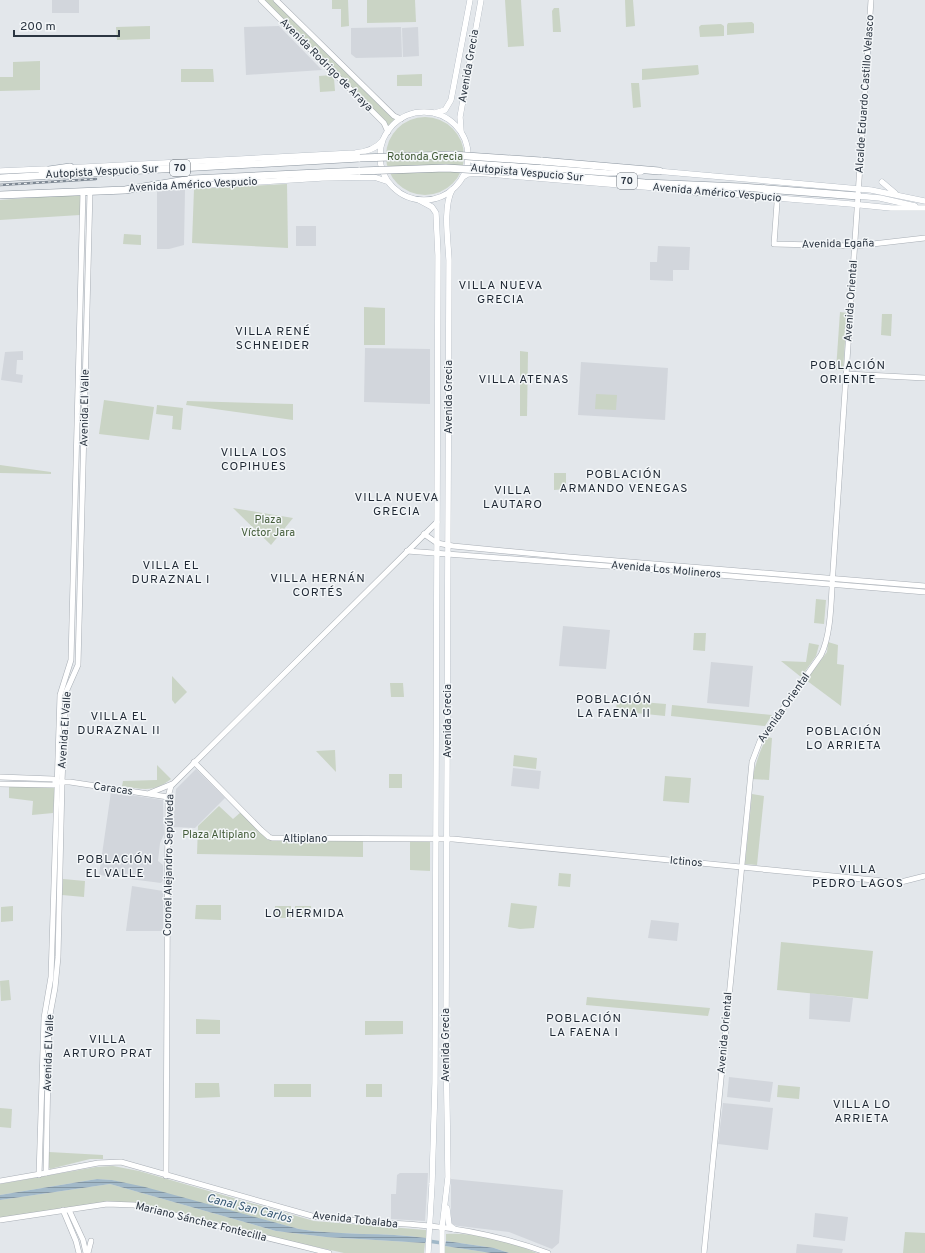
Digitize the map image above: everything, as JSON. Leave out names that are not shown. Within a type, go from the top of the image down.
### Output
[{"type":"highway","name":"Autopista Vespucio Sur","points":[[0,178],[360,158],[452,155],[659,171]]},
{"type":"highway","points":[[0,174],[46,171],[70,167]]},
{"type":"highway","name":"Autopista Vespucio Sur","points":[[125,190],[192,179],[433,168],[513,172],[676,185],[858,192]]},
{"type":"highway","points":[[676,185],[696,192]]},
{"type":"highway","points":[[762,188],[776,198]]},
{"type":"highway","name":"Avenida Américo Vespucio","points":[[0,196],[125,190]]},
{"type":"main road","name":"Avenida Grecia","points":[[434,113],[445,110],[451,100],[470,0]]},
{"type":"main road","name":"Avenida Grecia","points":[[461,133],[460,117],[481,0]]},
{"type":"main road","points":[[0,171],[355,153],[371,149],[378,145],[393,124],[401,119],[418,113],[434,113],[444,117],[461,133],[465,142],[468,157],[466,167],[462,177],[452,190],[436,199],[419,200],[403,196],[386,181],[382,171],[380,151],[382,141]]},
{"type":"main road","name":"Avenida Américo Vespucio","points":[[468,157],[478,163],[608,173],[659,171],[858,192],[925,208]]},
{"type":"main road","name":"Avenida Américo Vespucio","points":[[462,177],[468,174],[476,174],[891,208],[925,208]]},
{"type":"main road","name":"Avenida Américo Vespucio","points":[[125,190],[322,178],[374,177],[386,181]]},
{"type":"main road","points":[[882,182],[898,195]]},
{"type":"main road","name":"Avenida Grecia","points":[[442,1253],[442,1228],[447,1186],[449,260],[447,222],[448,201],[452,190]]},
{"type":"main road","name":"Avenida Américo Vespucio","points":[[858,192],[876,190],[925,201]]},
{"type":"main road","name":"Avenida Grecia","points":[[419,200],[432,207],[437,216],[435,1083],[428,1252]]},
{"type":"main road","points":[[447,1186],[449,1225],[454,1229]]},
{"type":"street","name":"Avenida Rodrigo de Araya","points":[[261,0],[384,123],[388,132]]},
{"type":"street","name":"Avenida Rodrigo de Araya","points":[[276,0],[394,116],[401,119]]},
{"type":"street","name":"Alcalde Eduardo Castillo Velasco","points":[[858,192],[870,0]]},
{"type":"street","name":"Avenida El Valle","points":[[60,782],[66,692],[78,665],[90,217],[87,192]]},
{"type":"street","name":"Avenida El Valle","points":[[46,1173],[49,1020],[55,988],[60,782],[60,695],[71,662],[82,233],[87,192]]},
{"type":"street","name":"Avenida Oriental","points":[[704,1253],[741,867],[754,753],[760,741],[823,650],[827,633],[833,578],[858,192]]},
{"type":"street","name":"Avenida Egaña","points":[[776,198],[774,244],[855,246],[925,238]]},
{"type":"street","points":[[82,233],[90,217]]},
{"type":"street","points":[[846,374],[925,378]]},
{"type":"street","name":"Coronel Alejandro Sepúlveda","points":[[166,1176],[168,797],[170,790],[173,783],[437,522]]},
{"type":"street","name":"Avenida Los Molineros","points":[[424,534],[437,543],[448,545],[569,557],[925,586]]},
{"type":"street","name":"Avenida Los Molineros","points":[[407,551],[925,592]]},
{"type":"street","points":[[73,569],[81,569]]},
{"type":"street","name":"Altiplano","points":[[194,762],[270,838],[447,839]]},
{"type":"street","name":"Caracas","points":[[0,777],[53,779],[60,782],[168,797]]},
{"type":"street","name":"Caracas","points":[[0,784],[52,785],[60,782]]},
{"type":"street","points":[[146,794],[157,791],[173,783]]},
{"type":"street","name":"Ictinos","points":[[447,839],[898,882],[925,876]]},
{"type":"street","name":"Avenida El Valle","points":[[39,1175],[44,1018],[55,957]]},
{"type":"street","points":[[41,1138],[42,1142],[47,1143]]},
{"type":"street","name":"Avenida Tobalaba","points":[[0,1181],[39,1175],[93,1163],[115,1162],[128,1164],[166,1176],[312,1216],[337,1220],[454,1229],[498,1236],[548,1253]]},
{"type":"street","name":"Mariano Sánchez Fontecilla","points":[[0,1220],[112,1204],[134,1205],[329,1253]]},
{"type":"street","points":[[63,1210],[76,1241],[79,1253]]},
{"type":"street","points":[[70,1210],[87,1253]]},
{"type":"street","points":[[87,1253],[91,1241]]},
{"type":"shaded area","points":[[52,0],[79,0],[79,13],[52,13]]},
{"type":"shaded area","points":[[279,26],[322,70],[246,75],[244,27]]},
{"type":"shaded area","points":[[401,27],[402,57],[356,58],[351,54],[351,28]]},
{"type":"shaded area","points":[[418,27],[419,56],[403,57],[402,28]]},
{"type":"shaded area","points":[[185,190],[184,245],[169,249],[157,249],[157,191]]},
{"type":"shaded area","points":[[296,226],[316,226],[316,246],[296,246]]},
{"type":"shaded area","points":[[658,246],[690,247],[689,270],[673,270],[673,281],[650,280],[650,262],[657,262]]},
{"type":"shaded area","points":[[365,348],[430,349],[430,404],[364,402]]},
{"type":"shaded area","points":[[23,351],[23,360],[17,360],[16,374],[23,375],[22,383],[1,380],[5,352]]},
{"type":"shaded area","points":[[581,362],[668,368],[665,420],[578,415]]},
{"type":"shaded area","points":[[563,626],[610,630],[606,669],[559,666]]},
{"type":"shaded area","points":[[711,662],[753,666],[749,707],[707,703]]},
{"type":"shaded area","points":[[513,768],[541,771],[539,789],[511,786]]},
{"type":"shaded area","points":[[196,769],[225,798],[195,828],[173,827],[176,789]]},
{"type":"shaded area","points":[[111,792],[163,800],[164,834],[160,843],[158,861],[163,865],[163,880],[161,883],[99,875]]},
{"type":"shaded area","points":[[132,886],[163,891],[163,931],[126,931]]},
{"type":"shaded area","points":[[651,920],[679,923],[677,941],[648,938]]},
{"type":"shaded area","points":[[810,993],[853,998],[850,1022],[809,1019]]},
{"type":"shaded area","points":[[729,1077],[773,1082],[770,1102],[727,1097]]},
{"type":"shaded area","points":[[723,1103],[773,1108],[768,1150],[718,1144]]},
{"type":"shaded area","points":[[400,1173],[428,1173],[425,1221],[391,1219],[391,1194],[396,1194],[397,1175]]},
{"type":"shaded area","points":[[451,1179],[563,1190],[559,1243],[552,1249],[509,1232],[451,1225]]},
{"type":"shaded area","points":[[815,1213],[848,1217],[845,1241],[813,1237]]},
{"type":"shaded area","points":[[797,1244],[843,1249],[842,1253],[796,1253]]},
{"type":"green space","points":[[263,0],[274,0],[397,118],[387,128]]},
{"type":"green space","points":[[332,0],[348,0],[349,26],[341,27],[341,9],[332,9]]},
{"type":"green space","points":[[367,0],[415,0],[416,22],[367,23]]},
{"type":"green space","points":[[505,0],[521,0],[524,46],[508,47]]},
{"type":"green space","points":[[625,0],[633,0],[635,26],[626,27]]},
{"type":"green space","points":[[554,8],[559,8],[561,32],[553,32],[552,11]]},
{"type":"green space","points":[[752,22],[754,24],[754,33],[727,35],[728,23]]},
{"type":"green space","points":[[721,24],[724,26],[724,36],[700,37],[699,27],[701,25]]},
{"type":"green space","points":[[150,26],[150,39],[117,40],[116,27]]},
{"type":"green space","points":[[40,61],[40,90],[0,91],[0,77],[13,77],[13,62]]},
{"type":"green space","points":[[698,65],[699,74],[697,75],[642,80],[642,69]]},
{"type":"green space","points":[[181,69],[213,69],[214,82],[181,82]]},
{"type":"green space","points":[[422,74],[422,86],[397,86],[397,75]]},
{"type":"green space","points":[[332,75],[334,78],[335,91],[320,92],[319,76]]},
{"type":"green space","points":[[631,83],[639,83],[641,107],[633,108]]},
{"type":"green space","name":"Rotonda Grecia","points":[[425,117],[440,120],[453,128],[461,141],[464,156],[461,171],[453,184],[440,192],[425,195],[410,192],[397,184],[389,171],[386,156],[389,141],[397,128],[410,120]]},
{"type":"green space","points":[[287,184],[288,248],[192,243],[194,189]]},
{"type":"green space","points":[[80,194],[80,215],[0,220],[0,200]]},
{"type":"green space","points":[[124,234],[141,235],[141,245],[123,244]]},
{"type":"green space","points":[[364,307],[385,308],[385,345],[364,345]]},
{"type":"green space","points":[[840,312],[847,313],[843,371],[836,370]]},
{"type":"green space","points":[[882,314],[892,314],[891,336],[881,335]]},
{"type":"green space","points":[[520,351],[528,352],[527,416],[520,416]]},
{"type":"green space","points":[[596,394],[617,395],[616,410],[595,409]]},
{"type":"green space","points":[[104,400],[154,407],[149,440],[99,434]]},
{"type":"green space","points":[[187,401],[293,404],[293,420],[186,405]]},
{"type":"green space","points":[[157,405],[183,408],[181,430],[172,429],[173,416],[156,414]]},
{"type":"green space","points":[[0,465],[51,472],[51,474],[0,473]]},
{"type":"green space","points":[[554,473],[566,473],[566,489],[554,490]]},
{"type":"green space","name":"Plaza Víctor Jara","points":[[233,508],[293,518],[271,545]]},
{"type":"green space","points":[[816,599],[826,600],[824,624],[814,623]]},
{"type":"green space","points":[[694,633],[706,633],[705,651],[693,650]]},
{"type":"green space","points":[[828,642],[838,645],[837,664],[844,665],[841,706],[806,680],[827,652]]},
{"type":"green space","points":[[809,643],[819,645],[816,656],[801,677],[781,661],[806,662]]},
{"type":"green space","points":[[172,676],[187,692],[175,704],[172,700]]},
{"type":"green space","points":[[390,683],[403,683],[404,697],[391,697]]},
{"type":"green space","points":[[617,700],[666,704],[665,716],[616,711]]},
{"type":"green space","points":[[672,705],[772,715],[765,726],[671,716]]},
{"type":"green space","points":[[767,737],[772,738],[769,780],[752,779],[756,763]]},
{"type":"green space","points":[[335,750],[336,772],[316,751]]},
{"type":"green space","points":[[514,755],[537,758],[536,769],[513,766]]},
{"type":"green space","points":[[157,765],[171,779],[159,786],[148,789],[122,786],[123,781],[157,780]]},
{"type":"green space","points":[[389,774],[402,774],[402,788],[389,788]]},
{"type":"green space","points":[[665,776],[691,778],[689,803],[663,801]]},
{"type":"green space","points":[[9,787],[55,787],[53,813],[32,815],[33,801],[9,798]]},
{"type":"green space","points":[[752,794],[764,796],[757,865],[745,864]]},
{"type":"green space","name":"Plaza Altiplano","points":[[219,806],[233,819],[241,812],[268,840],[363,841],[363,857],[197,854],[198,826]]},
{"type":"green space","points":[[410,841],[430,841],[430,871],[410,870]]},
{"type":"green space","points":[[559,873],[571,874],[570,887],[558,886]]},
{"type":"green space","points":[[63,879],[85,881],[84,897],[62,895]]},
{"type":"green space","points":[[511,903],[537,906],[534,928],[520,929],[508,927]]},
{"type":"green space","points":[[196,905],[221,905],[221,920],[195,919]]},
{"type":"green space","points":[[13,906],[13,921],[1,922],[1,907]]},
{"type":"green space","points":[[275,906],[291,906],[291,918],[275,918]]},
{"type":"green space","points":[[295,906],[311,906],[311,918],[295,918]]},
{"type":"green space","points":[[781,942],[873,951],[868,999],[777,990]]},
{"type":"green space","points":[[9,980],[11,1000],[1,1001],[0,981]]},
{"type":"green space","points":[[587,997],[710,1008],[708,1016],[586,1005]]},
{"type":"green space","points":[[196,1019],[220,1020],[220,1034],[196,1034]]},
{"type":"green space","points":[[365,1021],[403,1021],[403,1034],[365,1035]]},
{"type":"green space","points":[[195,1083],[219,1083],[220,1097],[195,1098]]},
{"type":"green space","points":[[274,1084],[311,1084],[311,1097],[274,1097]]},
{"type":"green space","points":[[366,1084],[382,1084],[382,1097],[366,1097]]},
{"type":"green space","points":[[778,1085],[800,1087],[799,1099],[777,1097]]},
{"type":"green space","points":[[0,1108],[12,1109],[11,1128],[0,1127]]},
{"type":"green space","points":[[49,1152],[103,1155],[103,1159],[90,1159],[50,1169],[48,1166]]},
{"type":"green space","points":[[113,1166],[139,1171],[314,1221],[426,1230],[426,1238],[394,1235],[331,1233],[299,1229],[112,1180],[97,1179],[0,1195],[0,1184],[96,1167]]},
{"type":"green space","points":[[110,1184],[276,1231],[326,1237],[425,1243],[424,1253],[344,1253],[276,1238],[145,1205],[117,1202],[0,1218],[0,1200]]},
{"type":"green space","points":[[905,1232],[925,1233],[925,1253],[903,1253]]},
{"type":"green space","points":[[446,1234],[481,1236],[515,1245],[537,1253],[509,1253],[494,1248],[446,1241]]},
{"type":"green space","points":[[445,1246],[491,1253],[444,1253]]},
{"type":"water","points":[[97,1179],[112,1180],[145,1187],[299,1229],[331,1233],[394,1235],[426,1238],[425,1243],[326,1237],[276,1231],[110,1184],[0,1200],[0,1195]]},
{"type":"water","points":[[446,1241],[494,1248],[509,1253],[491,1253],[445,1246]]},
{"type":"waterway","name":"Canal San Carlos","points":[[421,1240],[442,1243]]},
{"type":"railway","points":[[0,185],[96,179]]},
{"type":"district","name":"VILLA NUEVA GRECIA","points":[[501,293]]},
{"type":"district","name":"VILLA RENÉ SCHNEIDER","points":[[273,339]]},
{"type":"district","name":"POBLACIÓN ORIENTE","points":[[848,373]]},
{"type":"district","name":"VILLA ATENAS","points":[[524,380]]},
{"type":"district","name":"VILLA LOS COPIHUES","points":[[254,460]]},
{"type":"district","name":"POBLACIÓN ARMANDO VENEGAS","points":[[624,482]]},
{"type":"district","name":"VILLA LAUTARO","points":[[513,498]]},
{"type":"district","name":"VILLA NUEVA GRECIA","points":[[397,505]]},
{"type":"district","name":"VILLA EL DURAZNAL I","points":[[171,573]]},
{"type":"district","name":"VILLA HERNÁN CORTÉS","points":[[318,586]]},
{"type":"district","name":"POBLACIÓN LA FAENA II","points":[[614,707]]},
{"type":"district","name":"VILLA EL DURAZNAL II","points":[[119,724]]},
{"type":"district","name":"POBLACIÓN LO ARRIETA","points":[[844,739]]},
{"type":"district","name":"POBLACIÓN EL VALLE","points":[[115,867]]},
{"type":"district","name":"VILLA PEDRO LAGOS","points":[[858,877]]},
{"type":"district","name":"LO HERMIDA","points":[[305,914]]},
{"type":"district","name":"POBLACIÓN LA FAENA I","points":[[584,1026]]},
{"type":"district","name":"VILLA ARTURO PRAT","points":[[108,1047]]},
{"type":"district","name":"VILLA LO ARRIETA","points":[[862,1112]]}]
